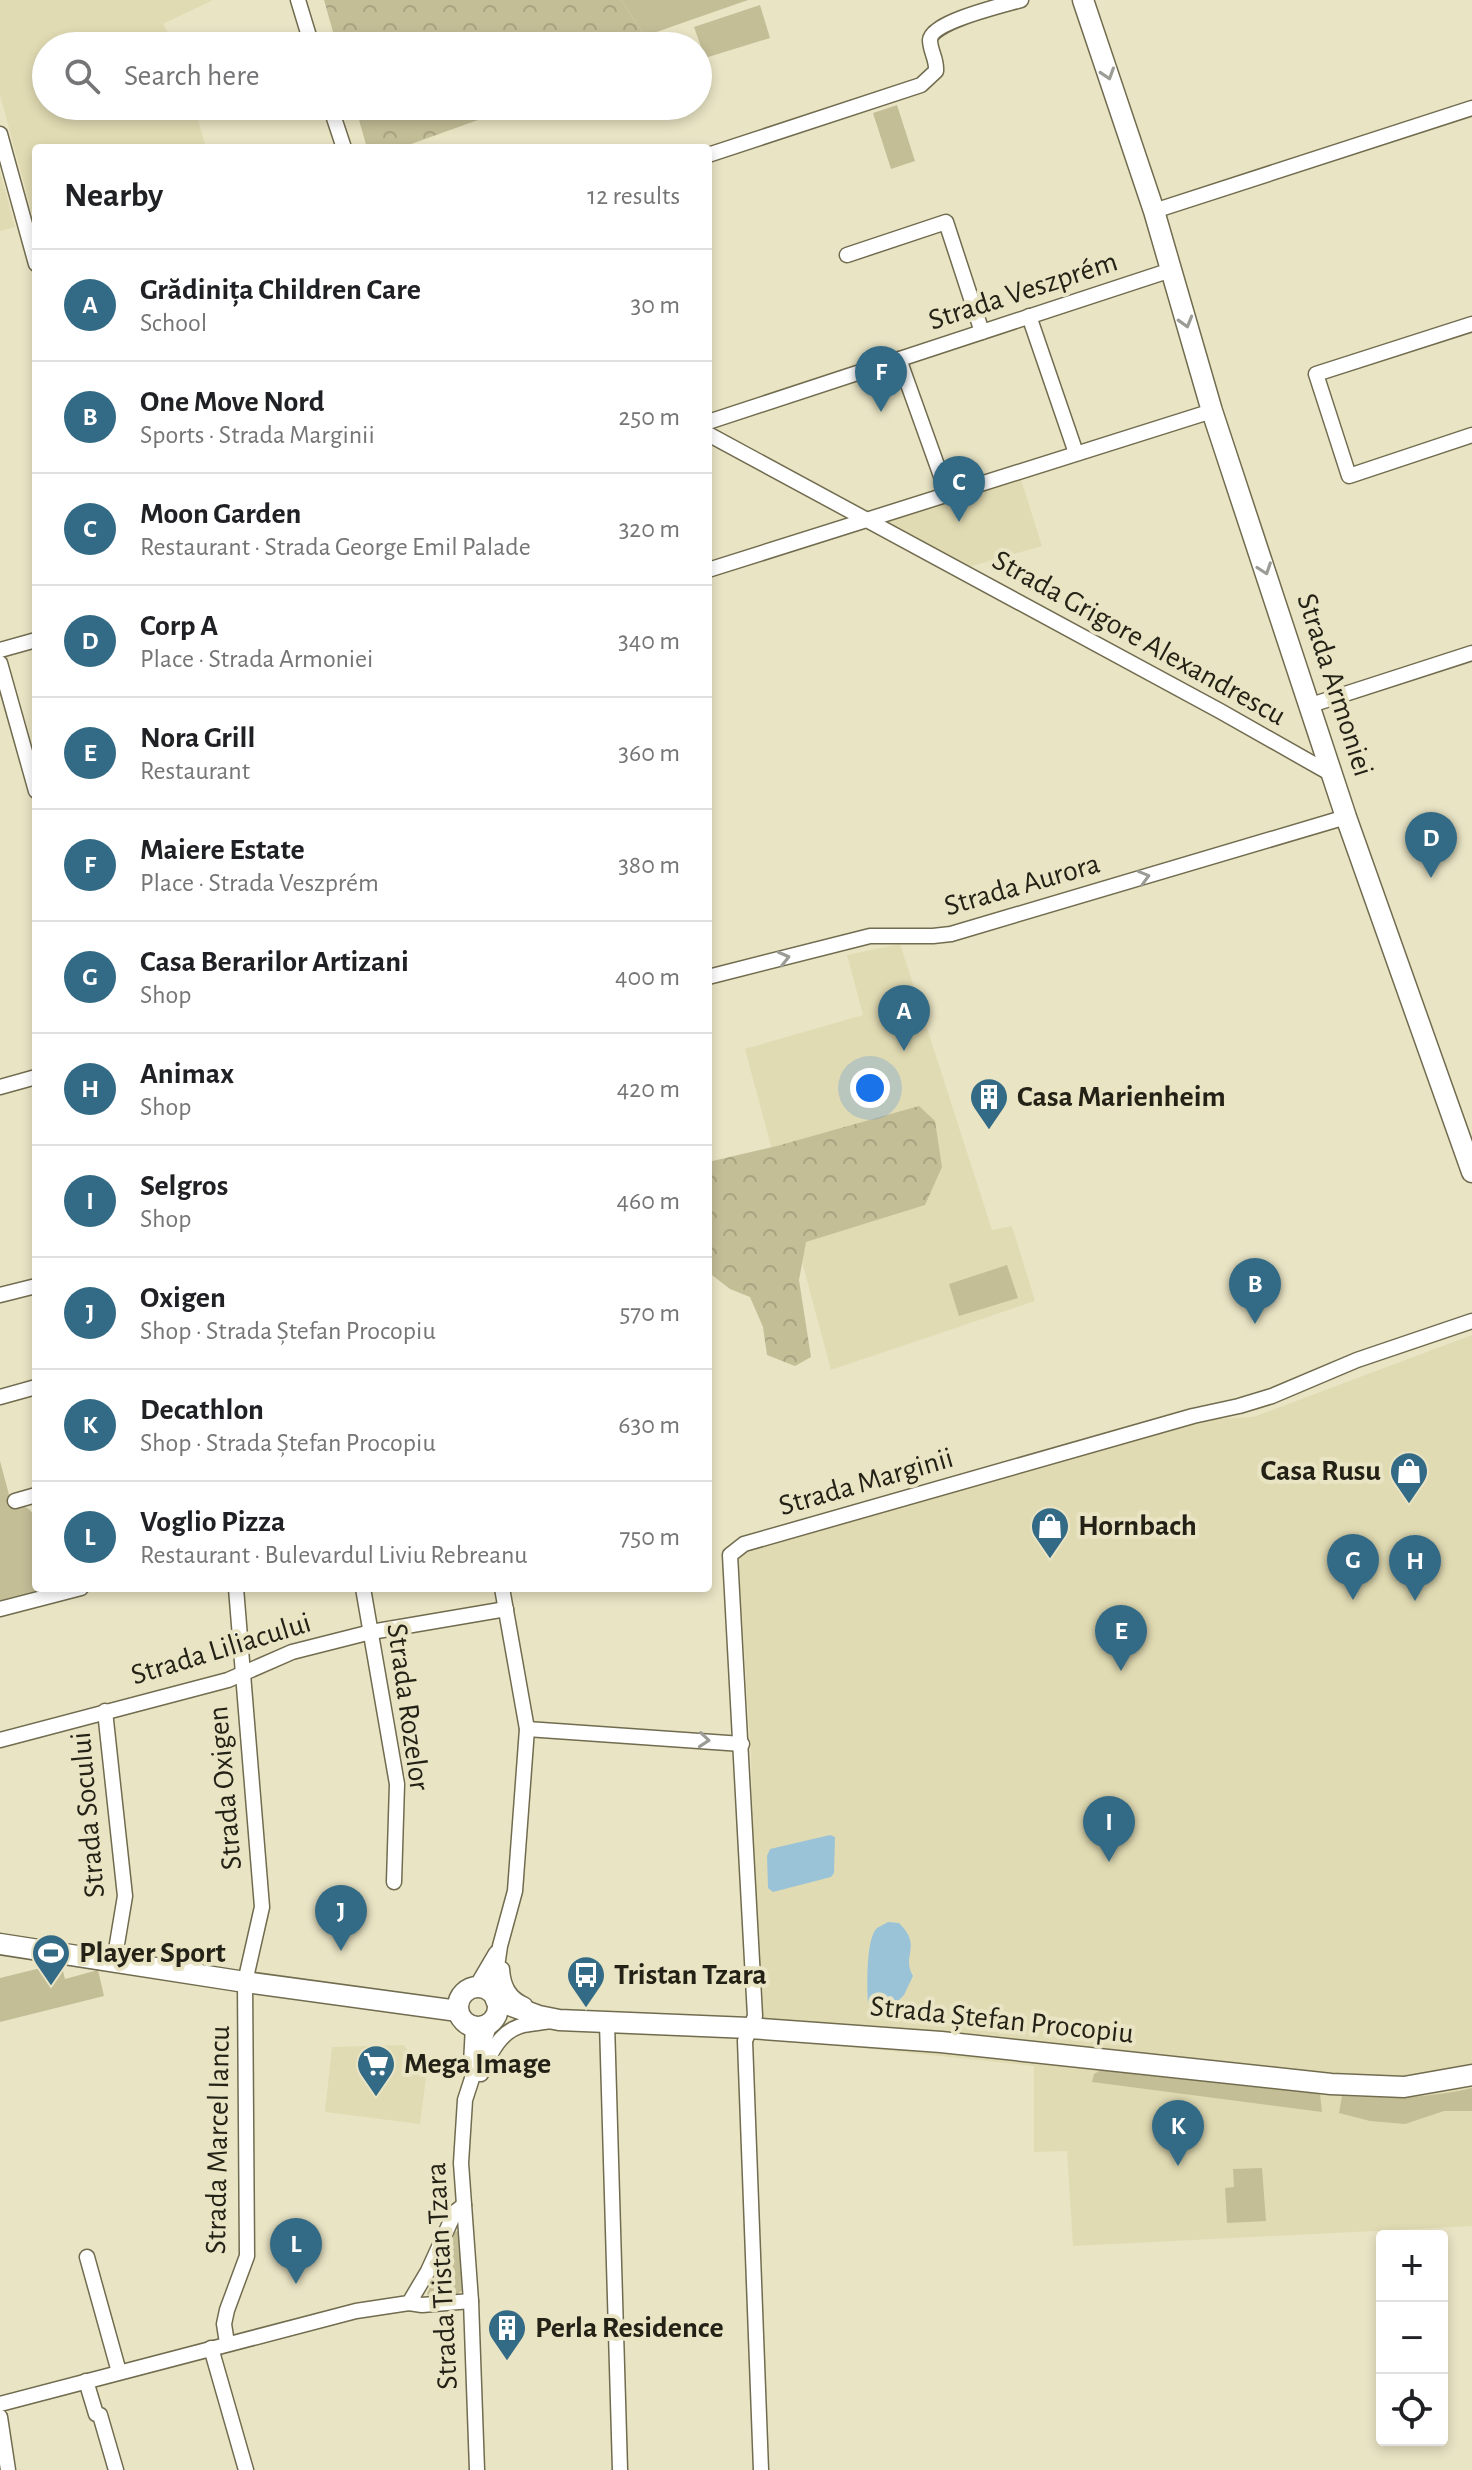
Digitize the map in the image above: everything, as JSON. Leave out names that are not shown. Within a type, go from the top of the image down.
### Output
[{"type":"street","points":[[298,0],[308,32]]},
{"type":"street","points":[[712,154],[921,85],[936,71],[930,40],[936,30],[949,22],[1021,0]]},
{"type":"street","name":"Strada Armoniei","points":[[1083,0],[1154,211],[1212,411],[1346,817],[1472,1172]]},
{"type":"street","points":[[1154,211],[1472,108]]},
{"type":"street","points":[[335,120],[343,144]]},
{"type":"street","points":[[0,134],[32,250]]},
{"type":"street","points":[[847,255],[946,222],[982,332]]},
{"type":"street","name":"Strada Veszprém","points":[[712,421],[1171,270]]},
{"type":"street","points":[[1029,316],[1076,453]]},
{"type":"street","points":[[1472,324],[1316,374],[1349,476],[1472,435]]},
{"type":"street","points":[[899,359],[947,493]]},
{"type":"street","points":[[712,569],[1212,411]]},
{"type":"street","name":"Strada Grigore Alexandrescu","points":[[712,436],[1334,775]]},
{"type":"street","points":[[0,650],[32,641]]},
{"type":"street","points":[[1311,705],[1472,653]]},
{"type":"street","points":[[0,663],[32,777]]},
{"type":"street","name":"Strada Aurora","points":[[712,976],[870,936],[951,934],[1346,817]]},
{"type":"street","points":[[0,1087],[32,1078]]},
{"type":"street","points":[[0,1295],[32,1287]]},
{"type":"street","name":"Strada Marginii","points":[[761,2470],[745,2041],[755,2016],[730,1555],[735,1548],[744,1544],[1272,1396],[1357,1360],[1472,1321]]},
{"type":"street","points":[[0,1397],[32,1388]]},
{"type":"street","points":[[15,1501],[32,1496]]},
{"type":"street","points":[[0,1609],[66,1592]]},
{"type":"street","name":"Strada Oxigen","points":[[236,1592],[262,1907],[245,1982]]},
{"type":"street","name":"Strada Rozelor","points":[[364,1592],[397,1784],[394,1882]]},
{"type":"street","name":"Strada Tristan Tzara","points":[[477,2470],[471,2301],[461,2163],[465,2100],[480,2007],[515,1891],[527,1729],[503,1592]]},
{"type":"street","name":"Strada Liliacului","points":[[0,1740],[212,1684],[292,1652],[371,1632],[506,1609]]},
{"type":"street","name":"Strada Socului","points":[[105,1711],[125,1896],[114,1962]]},
{"type":"street","points":[[527,1729],[742,1744]]},
{"type":"street","points":[[0,1944],[245,1982],[434,2006],[480,2007]]},
{"type":"street","name":"Strada Tristan Tzara","points":[[500,1946],[502,1978],[512,1997],[549,2018]]},
{"type":"street","name":"Strada Marcel Iancu","points":[[227,2343],[224,2324],[227,2310],[247,2256],[245,1982]]},
{"type":"street","name":"Strada Ștefan Procopiu","points":[[480,2007],[607,2023],[749,2028],[941,2042],[1331,2084],[1404,2087],[1468,2073]]},
{"type":"street","points":[[465,2100],[501,2038],[521,2025],[549,2018]]},
{"type":"street","points":[[607,2023],[620,2470]]},
{"type":"street","points":[[409,2303],[428,2271],[455,2212],[464,2205]]},
{"type":"street","points":[[87,2257],[119,2372]]},
{"type":"street","points":[[0,2404],[356,2311],[409,2303],[422,2305],[471,2301]]},
{"type":"street","points":[[211,2348],[246,2470]]},
{"type":"street","points":[[86,2381],[96,2414],[100,2415],[116,2470]]},
{"type":"street","points":[[96,2414],[93,2418],[107,2470]]},
{"type":"street","points":[[0,2417],[8,2470]]},
{"type":"shaded area","points":[[0,0],[213,0],[163,24],[167,32],[32,32],[32,120],[198,120],[205,144],[32,144],[32,213],[0,95]]},
{"type":"shaded area","points":[[0,172],[15,227],[0,231]]},
{"type":"shaded area","points":[[1020,476],[1042,546],[965,568],[881,521]]},
{"type":"shaded area","points":[[900,944],[992,1230],[1012,1226],[1035,1301],[831,1370],[745,1049],[863,1015],[847,955]]},
{"type":"shaded area","points":[[1472,1335],[1472,2226],[1073,2246],[1067,2151],[1034,2152],[1034,2066],[757,2037],[751,1756],[738,1555],[1198,1420],[1253,1417]]},
{"type":"shaded area","points":[[404,2045],[426,2078],[420,2124],[325,2112],[332,2047]]},
{"type":"green space","points":[[324,0],[621,0],[642,32],[333,32]]},
{"type":"green space","points":[[621,0],[748,0],[656,32],[642,32]]},
{"type":"green space","points":[[760,5],[770,38],[712,56],[712,32],[696,32],[694,27]]},
{"type":"green space","points":[[897,105],[915,161],[891,169],[873,113]]},
{"type":"green space","points":[[359,120],[478,120],[411,144],[366,144]]},
{"type":"green space","points":[[919,1106],[935,1121],[942,1167],[925,1205],[806,1242],[799,1280],[811,1357],[795,1366],[767,1355],[763,1327],[750,1297],[730,1289],[712,1275],[712,1161]]},
{"type":"green space","points":[[1007,1265],[1018,1298],[959,1316],[949,1284]]},
{"type":"green space","points":[[0,1461],[12,1506],[27,1508],[32,1513],[32,1592],[39,1592],[0,1603]]},
{"type":"green space","name":"Player Sport","points":[[61,1963],[65,1979],[98,1970],[104,1996],[0,2022],[0,1978]]},
{"type":"green space","points":[[1101,2070],[1320,2094],[1322,2112],[1092,2082],[1094,2074]]},
{"type":"green space","points":[[1472,2088],[1472,2111],[1444,2111],[1405,2124],[1370,2121],[1339,2113],[1342,2096],[1407,2097]]},
{"type":"green space","points":[[1262,2168],[1266,2221],[1227,2223],[1225,2188],[1234,2187],[1233,2169]]},
{"type":"green space","points":[[457,2231],[462,2291],[431,2297],[427,2294],[453,2233]]},
{"type":"water","points":[[830,1835],[835,1837],[834,1873],[831,1877],[773,1892],[768,1888],[767,1856],[770,1849]]},
{"type":"water","points":[[888,1922],[899,1923],[910,1938],[909,1962],[913,1976],[904,1995],[890,2009],[873,2007],[868,2002],[867,1986],[873,1935],[876,1929]]},
{"type":"place","name":"Maiere Estate","points":[[881,412]]},
{"type":"place","name":"Moon Garden","points":[[959,522]]},
{"type":"place","name":"Corp A","points":[[1431,878]]},
{"type":"place","name":"Grădinița Children Care","points":[[904,1051]]},
{"type":"place","name":"Casa Marienheim","points":[[989,1131]]},
{"type":"place","name":"One Move Nord","points":[[1255,1324]]},
{"type":"place","name":"Casa Rusu","points":[[1409,1505]]},
{"type":"place","name":"Hornbach","points":[[1050,1560]]},
{"type":"place","name":"Casa Berarilor Artizani","points":[[1353,1600]]},
{"type":"place","name":"Animax","points":[[1415,1601]]},
{"type":"place","name":"Nora Grill","points":[[1121,1671]]},
{"type":"place","name":"Selgros","points":[[1109,1862]]},
{"type":"place","name":"Oxigen","points":[[341,1951]]},
{"type":"place","name":"Player Sport","points":[[51,1987]]},
{"type":"place","name":"Tristan Tzara","points":[[586,2009]]},
{"type":"place","name":"Mega Image","points":[[376,2098]]},
{"type":"place","name":"Decathlon","points":[[1178,2166]]},
{"type":"place","name":"Voglio Pizza","points":[[296,2284]]},
{"type":"place","name":"Perla Residence","points":[[507,2362]]}]
